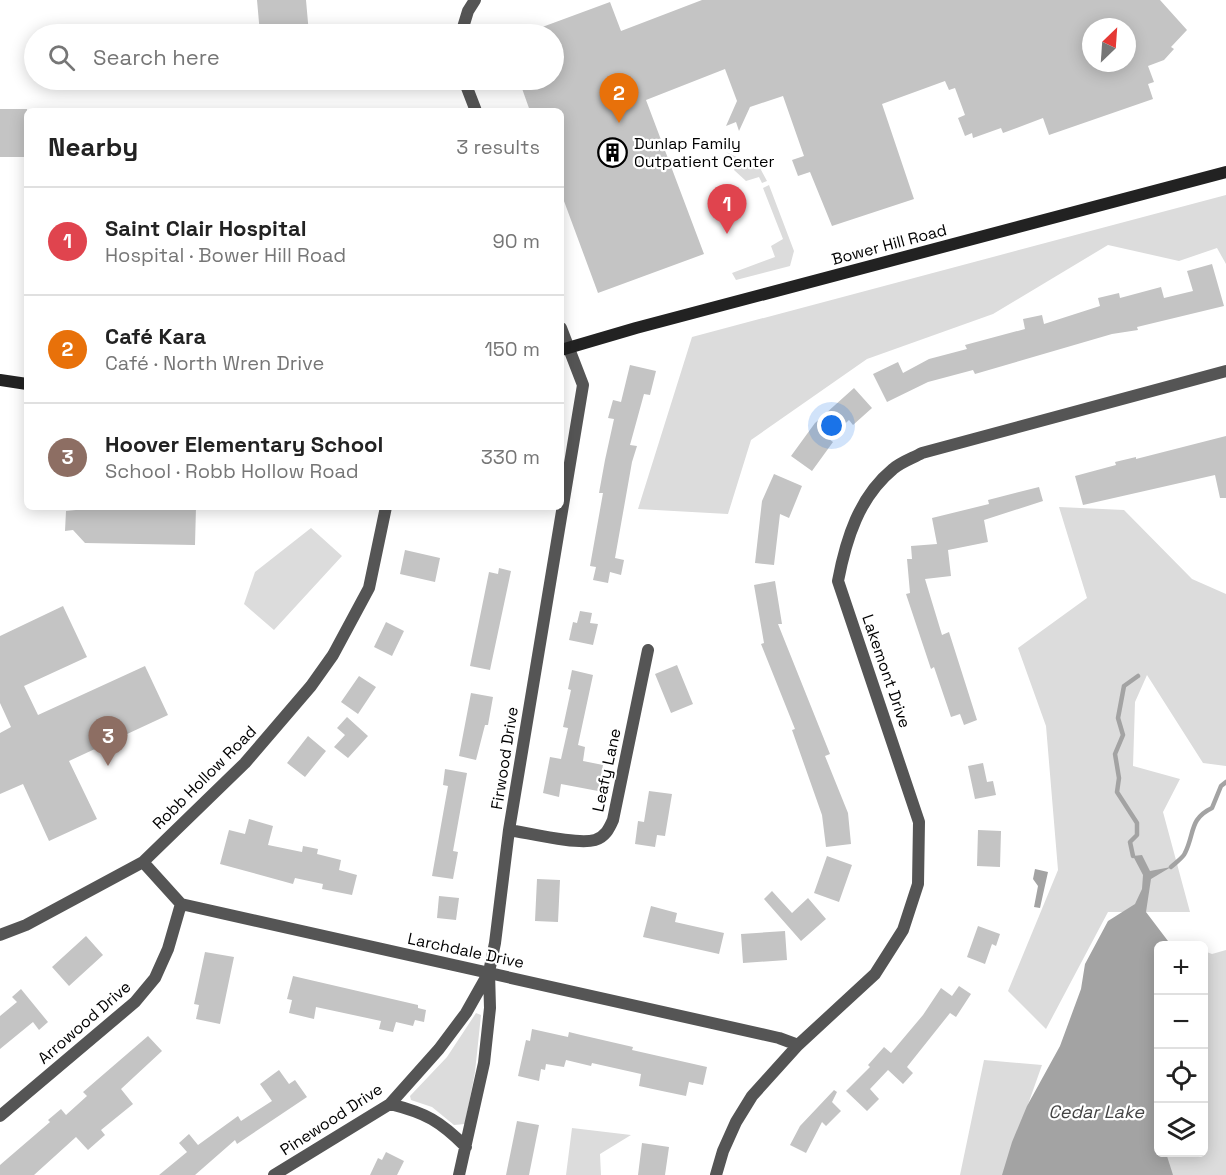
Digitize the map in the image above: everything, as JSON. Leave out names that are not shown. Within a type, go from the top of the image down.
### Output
[{"type":"main road","name":"Bower Hill Road","points":[[566,349],[636,328],[1226,172]]},
{"type":"main road","points":[[0,380],[24,384]]},
{"type":"street","points":[[464,24],[475,0]]},
{"type":"street","points":[[468,90],[475,108]]},
{"type":"street","name":"Firwood Drive","points":[[564,499],[583,385],[566,349]]},
{"type":"street","name":"Lakemont Drive","points":[[716,1175],[723,1151],[747,1104],[798,1046],[875,974],[903,930],[918,884],[919,822],[838,581],[846,544],[857,515],[871,493],[894,468],[922,453],[1226,371]]},
{"type":"street","name":"Robb Hollow Road","points":[[0,935],[26,924],[143,862],[245,763],[311,686],[333,656],[369,588],[385,510]]},
{"type":"street","name":"Firwood Drive","points":[[459,1175],[484,1063],[490,1008],[489,972],[495,943],[509,830],[562,510]]},
{"type":"street","name":"Leafy Lane","points":[[509,830],[581,841],[595,840],[606,834],[613,820],[648,650]]},
{"type":"street","points":[[143,862],[181,904]]},
{"type":"street","name":"Larchdale Drive","points":[[181,904],[779,1038],[798,1046]]},
{"type":"street","name":"Arrowood Drive","points":[[0,1116],[135,1002],[155,978],[168,950],[181,904]]},
{"type":"street","name":"Pinewood Drive","points":[[274,1175],[390,1104],[439,1050],[466,1013],[489,972]]},
{"type":"street","points":[[390,1104],[420,1111],[448,1129],[466,1147]]},
{"type":"shaded area","points":[[726,152],[760,168],[767,181],[762,183],[759,177],[746,181],[734,170],[738,160]]},
{"type":"shaded area","points":[[769,185],[794,251],[790,266],[736,280],[732,273],[775,257],[771,246],[783,239],[763,188]]},
{"type":"shaded area","points":[[1226,195],[1226,264],[1217,248],[1179,261],[1108,245],[993,314],[867,359],[751,440],[728,514],[638,509],[692,337]]},
{"type":"shaded area","points":[[1059,507],[1124,510],[1192,579],[1226,594],[1226,766],[1203,763],[1147,675],[1135,702],[1133,766],[1180,779],[1163,812],[1190,912],[1108,912],[1046,1029],[1008,991],[1058,870],[1046,726],[1018,648],[1087,598]]},
{"type":"shaded area","points":[[311,528],[342,556],[274,630],[244,604],[255,572]]},
{"type":"shaded area","points":[[1226,950],[1226,1175],[1162,1175],[1160,1157],[1208,1157],[1208,952],[1212,954]]},
{"type":"shaded area","points":[[476,1013],[481,1015],[475,1072],[465,1124],[454,1125],[432,1107],[411,1100],[410,1096],[447,1057]]},
{"type":"shaded area","points":[[984,1060],[1042,1065],[1003,1175],[960,1175]]},
{"type":"shaded area","points":[[572,1128],[631,1135],[600,1154],[601,1175],[566,1175]]},
{"type":"water","name":"Cedar Lake","points":[[1142,855],[1150,871],[1171,867],[1151,879],[1146,912],[1168,941],[1154,941],[1154,1157],[1167,1157],[1173,1175],[1002,1175],[1012,1142],[1027,1106],[1060,1046],[1081,989],[1085,964],[1108,921],[1135,904],[1142,889],[1143,875],[1133,856]]},
{"type":"water","points":[[1035,869],[1048,872],[1040,908],[1034,907],[1038,886],[1033,879]]},
{"type":"building","points":[[257,0],[306,0],[308,24],[259,24]]},
{"type":"building","points":[[702,0],[1160,0],[1187,30],[1171,47],[1174,49],[1164,60],[1148,66],[1154,82],[1148,84],[1153,99],[1049,135],[1043,118],[1003,133],[1001,128],[973,138],[972,133],[965,136],[958,118],[965,115],[955,88],[949,90],[945,81],[882,104],[914,199],[832,226],[810,172],[798,176],[792,160],[804,156],[783,96],[750,107],[739,131],[736,122],[726,126],[737,101],[725,69],[646,100],[704,254],[598,293],[564,201],[564,108],[529,108],[523,90],[564,90],[564,24],[550,24],[610,2],[621,31]]},
{"type":"building","points":[[0,109],[24,109],[24,157],[0,157]]},
{"type":"building","points":[[1212,264],[1224,306],[1137,327],[1138,330],[1112,334],[975,374],[973,370],[928,382],[887,402],[873,374],[898,362],[903,373],[929,359],[967,349],[965,345],[1025,329],[1023,319],[1042,315],[1044,324],[1100,306],[1098,298],[1119,293],[1120,298],[1161,287],[1164,298],[1193,291],[1187,271]]},
{"type":"building","points":[[630,365],[656,371],[650,395],[644,394],[630,445],[637,446],[632,462],[615,558],[624,560],[621,575],[610,572],[608,583],[593,580],[596,567],[590,566],[603,493],[599,493],[614,419],[608,418],[613,400],[621,402]]},
{"type":"building","points":[[854,388],[872,408],[853,425],[849,420],[829,439],[833,442],[812,471],[791,456],[815,423]]},
{"type":"building","points":[[1226,436],[1226,498],[1220,498],[1215,475],[1083,505],[1075,476],[1116,465],[1115,462],[1136,457],[1136,459]]},
{"type":"building","points":[[774,474],[802,486],[789,518],[780,514],[774,565],[755,563],[762,501]]},
{"type":"building","points":[[1039,487],[1043,501],[984,520],[988,542],[948,550],[951,576],[925,579],[942,635],[949,632],[977,720],[964,725],[960,714],[951,717],[934,667],[931,669],[906,594],[910,593],[907,559],[912,559],[911,546],[937,544],[932,518],[989,504],[988,500]]},
{"type":"building","points":[[196,510],[195,545],[85,543],[73,530],[65,531],[66,511]]},
{"type":"building","points":[[405,550],[440,558],[435,582],[400,574]]},
{"type":"building","points":[[499,568],[511,571],[490,670],[470,666],[489,572],[498,574]]},
{"type":"building","points":[[775,581],[782,624],[778,624],[830,754],[825,756],[848,813],[851,844],[826,847],[822,815],[792,730],[795,729],[761,644],[764,643],[754,585]]},
{"type":"building","points":[[63,606],[87,657],[24,686],[38,715],[145,666],[168,715],[69,761],[97,819],[49,841],[23,784],[0,794],[0,733],[11,727],[0,703],[0,636]]},
{"type":"building","points":[[580,611],[592,613],[590,623],[598,624],[593,645],[569,640],[573,622],[577,623]]},
{"type":"building","points":[[386,622],[404,631],[392,656],[374,647]]},
{"type":"building","points":[[677,665],[693,704],[671,713],[655,674]]},
{"type":"building","points":[[572,670],[593,675],[578,745],[585,747],[583,761],[603,765],[598,791],[561,784],[559,797],[543,793],[550,757],[561,759],[568,728],[563,727],[571,690],[568,689]]},
{"type":"building","points":[[359,676],[376,687],[358,714],[341,702]]},
{"type":"building","points":[[471,693],[493,697],[488,725],[485,725],[476,760],[459,756]]},
{"type":"building","points":[[347,717],[368,736],[348,758],[334,747],[345,735],[337,728]]},
{"type":"building","points":[[308,736],[326,751],[305,777],[287,763]]},
{"type":"building","points":[[983,763],[987,782],[993,781],[996,795],[975,799],[968,766]]},
{"type":"building","points":[[445,769],[467,773],[453,851],[458,852],[453,879],[432,876],[448,786],[443,785]]},
{"type":"building","points":[[649,791],[672,794],[665,836],[657,835],[655,847],[635,844],[638,821],[644,822]]},
{"type":"building","points":[[249,819],[273,826],[268,845],[302,852],[303,846],[318,849],[317,854],[341,860],[339,870],[357,875],[352,895],[322,889],[323,884],[295,878],[293,884],[220,864],[229,830],[245,834]]},
{"type":"building","points":[[978,830],[1001,831],[1000,867],[977,866]]},
{"type":"building","points":[[827,856],[852,865],[839,902],[814,893]]},
{"type":"building","points":[[537,879],[560,880],[558,922],[535,921]]},
{"type":"building","points":[[772,891],[792,913],[808,898],[826,919],[801,941],[764,899]]},
{"type":"building","points":[[439,896],[459,898],[456,920],[437,918]]},
{"type":"building","points":[[651,906],[677,913],[675,922],[724,933],[719,954],[643,937]]},
{"type":"building","points":[[978,926],[1000,934],[996,946],[992,944],[985,964],[967,957]]},
{"type":"building","points":[[785,931],[787,960],[743,963],[741,934]]},
{"type":"building","points":[[86,936],[103,955],[69,986],[52,967]]},
{"type":"building","points":[[205,952],[234,957],[220,1024],[196,1019],[199,1005],[194,1004]]},
{"type":"building","points":[[293,976],[418,1005],[418,1008],[426,1010],[424,1022],[415,1020],[413,1026],[396,1022],[393,1032],[379,1029],[381,1021],[316,1007],[314,1019],[289,1013],[292,1000],[287,999]]},
{"type":"building","points":[[959,986],[971,994],[956,1017],[950,1013],[907,1067],[913,1073],[903,1084],[888,1070],[870,1089],[879,1099],[867,1111],[846,1091],[870,1067],[868,1065],[884,1047],[891,1053],[923,1015],[941,988],[952,996]]},
{"type":"building","points":[[21,989],[48,1022],[39,1030],[33,1022],[0,1049],[0,1016],[17,1002],[12,997]]},
{"type":"building","points":[[532,1029],[568,1037],[569,1032],[633,1047],[632,1050],[707,1067],[703,1085],[689,1082],[686,1096],[639,1086],[641,1074],[592,1063],[591,1066],[566,1060],[564,1067],[546,1064],[545,1070],[541,1069],[539,1081],[518,1076],[526,1040],[530,1041]]},
{"type":"building","points":[[148,1036],[162,1051],[121,1089],[133,1104],[101,1130],[105,1135],[88,1150],[76,1137],[34,1175],[0,1175],[0,1165],[50,1122],[48,1120],[61,1109],[66,1115],[87,1096],[83,1092]]},
{"type":"building","points":[[279,1070],[289,1084],[295,1080],[307,1097],[237,1144],[235,1140],[195,1175],[159,1175],[187,1152],[179,1143],[189,1134],[198,1145],[238,1116],[241,1121],[272,1101],[260,1084]]},
{"type":"building","points":[[834,1090],[837,1092],[832,1102],[841,1111],[826,1126],[822,1122],[806,1153],[790,1145],[800,1126]]},
{"type":"building","points":[[517,1121],[539,1125],[529,1175],[506,1175]]},
{"type":"building","points":[[642,1143],[669,1147],[665,1175],[638,1175]]},
{"type":"building","points":[[386,1152],[404,1161],[397,1175],[370,1175],[378,1158],[382,1160]]},
{"type":"waterway","points":[[1133,856],[1130,842],[1137,835],[1137,823],[1117,792],[1119,778],[1115,754],[1123,735],[1118,718],[1124,686],[1138,676]]},
{"type":"waterway","points":[[1171,867],[1184,855],[1196,822],[1212,808],[1221,786],[1226,782]]},
{"type":"place","name":"Café Kara","points":[[619,123]]},
{"type":"place","name":"Dunlap Family Outpatient Center","points":[[613,152]]},
{"type":"place","name":"Saint Clair Hospital","points":[[727,234]]},
{"type":"place","name":"Hoover Elementary School","points":[[108,766]]}]
